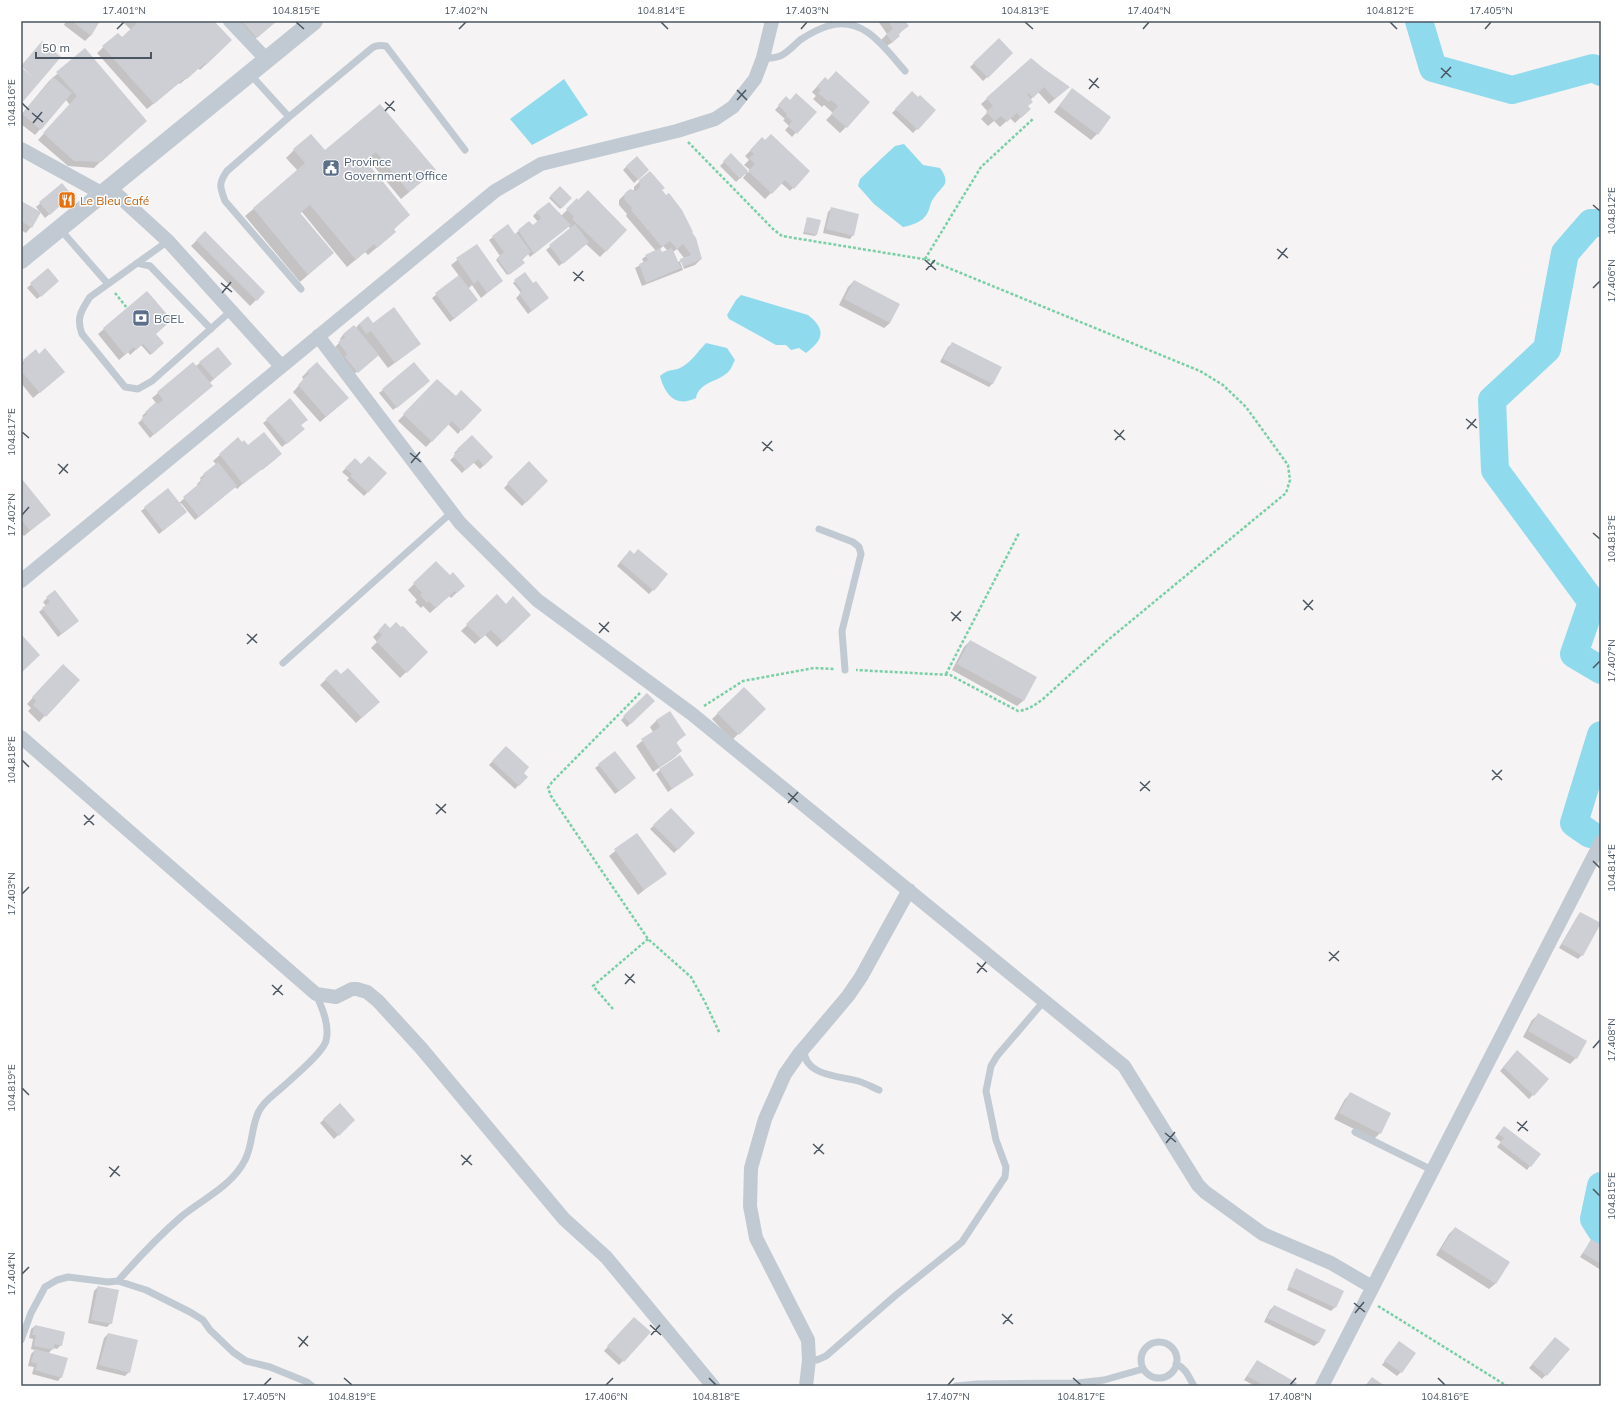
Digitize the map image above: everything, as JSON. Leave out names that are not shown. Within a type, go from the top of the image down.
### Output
[{"type":"street","points":[[230,21],[267,60]]},
{"type":"street","points":[[21,260],[314,21]]},
{"type":"street","points":[[21,581],[495,191],[541,164],[677,131],[715,119],[733,107],[755,79],[763,58],[772,21]]},
{"type":"street","points":[[21,149],[107,191],[168,241],[232,310],[281,366]]},
{"type":"street","points":[[318,336],[460,523],[537,600],[692,714],[1124,1066],[1198,1185],[1205,1192],[1263,1234],[1331,1263],[1369,1293]]},
{"type":"street","points":[[21,737],[316,994],[336,997],[352,989],[357,989],[367,992],[378,1001],[421,1048],[564,1220],[606,1257],[713,1386]]},
{"type":"street","points":[[1322,1386],[1601,842]]},
{"type":"street","points":[[806,1386],[809,1357],[808,1340],[756,1238],[750,1206],[752,1168],[765,1119],[785,1074],[804,1048],[848,996],[909,890]]},
{"type":"lane","points":[[763,58],[775,58],[784,55],[802,39],[817,30],[837,24],[861,28],[882,45],[905,71]]},
{"type":"lane","points":[[301,289],[225,201],[220,188],[221,180],[226,171],[289,117],[372,48],[382,45],[386,46],[465,150]]},
{"type":"lane","points":[[250,74],[289,117]]},
{"type":"lane","points":[[60,229],[108,284]]},
{"type":"lane","points":[[168,241],[90,297],[81,311],[79,324],[82,334],[125,387],[138,389],[152,381],[232,310]]},
{"type":"lane","points":[[136,263],[150,266],[211,329]]},
{"type":"lane","points":[[283,663],[452,512]]},
{"type":"lane","points":[[819,528],[853,542],[859,547],[861,554],[842,631],[845,670]]},
{"type":"lane","points":[[118,1281],[150,1244],[183,1216],[221,1188],[234,1176],[245,1161],[259,1111],[267,1101],[316,1056],[326,1042],[327,1027],[316,994]]},
{"type":"lane","points":[[809,1357],[817,1360],[826,1356],[896,1295],[962,1242],[1005,1177],[1006,1167],[996,1140],[986,1091],[988,1078],[991,1066],[997,1056],[1044,1001]]},
{"type":"lane","points":[[804,1048],[804,1054],[808,1062],[816,1070],[828,1075],[860,1081],[878,1090]]},
{"type":"lane","points":[[1355,1132],[1432,1170]]},
{"type":"lane","points":[[21,1340],[31,1314],[45,1287],[57,1280],[68,1277],[108,1282],[118,1281],[146,1290],[203,1320],[210,1330],[233,1352],[246,1361],[270,1367],[307,1382],[312,1386]]},
{"type":"lane","points":[[1162,1343],[1172,1348],[1175,1353],[1176,1364],[1170,1375],[1158,1378],[1147,1374],[1141,1364],[1143,1352],[1151,1344],[1162,1343]]},
{"type":"lane","points":[[1176,1364],[1186,1371],[1194,1386]]},
{"type":"lane","points":[[956,1386],[976,1384],[1078,1383],[1104,1380],[1143,1369]]},
{"type":"path","points":[[925,259],[981,167],[1034,118]]},
{"type":"path","points":[[677,131],[772,229],[782,236],[925,259],[1186,365],[1212,378],[1223,385],[1246,407],[1288,465],[1290,480],[1286,493],[1108,640],[1033,707],[1018,711],[950,674],[814,668],[743,681],[692,714]]},
{"type":"path","points":[[108,284],[127,308]]},
{"type":"path","points":[[946,674],[1019,533]]},
{"type":"path","points":[[650,683],[552,782],[548,788],[551,796],[648,939],[691,977],[720,1034]]},
{"type":"path","points":[[613,1009],[593,986],[648,939]]},
{"type":"path","points":[[1369,1293],[1506,1386]]},
{"type":"water","points":[[564,79],[588,115],[532,145],[510,119]]},
{"type":"water","points":[[904,144],[923,165],[940,168],[944,174],[945,182],[932,201],[925,217],[917,223],[903,227],[874,204],[858,186],[860,179],[895,146]]},
{"type":"water","points":[[741,295],[808,315],[818,325],[820,330],[819,339],[816,344],[806,353],[799,348],[791,350],[786,345],[776,345],[729,319],[727,315],[736,300]]},
{"type":"water","points":[[706,343],[727,348],[735,360],[731,368],[725,375],[701,388],[696,398],[689,401],[683,401],[672,398],[665,389],[660,376],[668,371],[684,366]]},
{"type":"building","points":[[72,21],[100,21],[91,36]]},
{"type":"building","points":[[133,21],[214,21],[232,40],[206,65],[205,63],[154,104],[102,46],[118,33],[122,37],[136,24]]},
{"type":"building","points":[[242,21],[277,21],[257,38]]},
{"type":"building","points":[[888,21],[905,21],[909,26],[898,34],[900,36],[892,42],[886,34],[893,29]]},
{"type":"building","points":[[999,38],[1013,53],[988,78],[973,63]]},
{"type":"building","points":[[42,41],[61,57],[21,104],[21,67],[34,78],[21,66]]},
{"type":"building","points":[[85,48],[147,121],[101,162],[74,161],[43,133],[77,96],[56,72]]},
{"type":"building","points":[[1031,58],[1070,87],[1055,99],[1044,87],[1033,98],[1028,93],[1027,94],[1033,102],[1028,106],[1031,109],[1021,118],[1017,113],[1007,122],[1001,116],[995,121],[986,112],[993,106],[986,98]]},
{"type":"building","points":[[836,71],[870,102],[847,128],[831,114],[838,106],[831,100],[829,102],[818,93],[821,90],[817,86],[825,77],[828,80]]},
{"type":"building","points":[[53,77],[72,93],[41,130],[22,114]]},
{"type":"building","points":[[1072,88],[1111,117],[1098,135],[1059,106]]},
{"type":"building","points":[[912,91],[918,97],[920,95],[936,110],[918,130],[895,109]]},
{"type":"building","points":[[796,93],[817,112],[797,134],[788,126],[792,121],[786,116],[787,114],[778,105],[786,96],[790,100]]},
{"type":"building","points":[[380,104],[436,170],[409,192],[376,152],[366,161],[410,215],[394,229],[396,232],[377,248],[374,244],[356,260],[310,205],[300,213],[334,253],[308,275],[253,208],[305,163],[293,149],[311,134],[325,150]]},
{"type":"building","points":[[771,134],[810,171],[794,189],[785,180],[772,194],[748,171],[755,164],[749,158],[754,154],[750,150],[762,137],[765,140]]},
{"type":"building","points":[[731,153],[748,171],[740,179],[723,161]]},
{"type":"building","points":[[637,156],[649,170],[638,180],[626,166]]},
{"type":"building","points":[[650,171],[665,188],[662,190],[666,195],[669,193],[682,210],[696,238],[702,259],[683,267],[680,259],[691,255],[683,244],[677,249],[670,241],[662,247],[631,210],[632,208],[624,199],[625,193],[630,189],[636,191],[640,187],[639,180]]},
{"type":"building","points":[[62,183],[72,195],[50,215],[39,202]]},
{"type":"building","points":[[560,186],[572,198],[562,208],[550,196]]},
{"type":"building","points":[[588,190],[627,230],[606,252],[572,219],[574,217],[566,209]]},
{"type":"building","points":[[21,201],[41,212],[32,228],[21,221]]},
{"type":"building","points":[[549,202],[571,225],[534,254],[518,230],[529,221],[533,225],[541,218],[536,212]]},
{"type":"building","points":[[831,207],[859,214],[854,236],[826,229]]},
{"type":"building","points":[[807,217],[821,220],[817,235],[804,232]]},
{"type":"building","points":[[508,224],[515,234],[517,233],[531,252],[522,259],[525,263],[509,275],[497,258],[504,252],[492,236]]},
{"type":"building","points":[[575,224],[589,242],[563,264],[549,245]]},
{"type":"building","points":[[205,231],[265,292],[257,301],[196,240]]},
{"type":"building","points":[[477,244],[503,281],[487,293],[478,280],[474,284],[456,258]]},
{"type":"building","points":[[660,248],[662,252],[672,248],[681,268],[646,283],[639,264],[648,260],[645,255]]},
{"type":"building","points":[[48,268],[59,281],[41,297],[30,283]]},
{"type":"building","points":[[525,272],[533,283],[536,281],[549,298],[532,311],[519,294],[522,291],[514,280]]},
{"type":"building","points":[[459,275],[478,300],[454,319],[435,293]]},
{"type":"building","points":[[854,280],[900,304],[890,323],[844,299]]},
{"type":"building","points":[[147,291],[172,320],[156,334],[164,343],[152,354],[143,344],[136,350],[134,347],[125,355],[103,328]]},
{"type":"building","points":[[394,307],[421,344],[395,363],[371,331],[366,334],[359,324],[368,316],[373,323]]},
{"type":"building","points":[[354,325],[379,355],[358,373],[345,357],[347,354],[338,342],[345,337],[343,334]]},
{"type":"building","points":[[952,342],[1002,367],[993,384],[943,359]]},
{"type":"building","points":[[218,347],[232,364],[214,379],[199,362]]},
{"type":"building","points":[[45,348],[65,372],[40,393],[21,371],[21,366],[25,362],[23,360],[36,349],[39,354]]},
{"type":"building","points":[[193,362],[213,386],[154,435],[141,419],[147,414],[145,412],[156,402],[158,404],[163,400],[157,392]]},
{"type":"building","points":[[317,362],[349,398],[326,417],[298,385],[309,373],[307,371]]},
{"type":"building","points":[[414,362],[430,381],[397,408],[382,389]]},
{"type":"building","points":[[437,379],[456,396],[461,390],[482,410],[462,431],[452,421],[432,442],[403,414]]},
{"type":"building","points":[[290,398],[308,420],[301,425],[305,429],[287,444],[266,419]]},
{"type":"building","points":[[264,432],[282,454],[243,484],[219,454],[238,437],[242,442],[244,440],[248,445]]},
{"type":"building","points":[[472,435],[493,457],[484,466],[478,459],[466,470],[453,456],[459,450],[457,449]]},
{"type":"building","points":[[369,456],[387,473],[368,493],[350,476],[352,474],[345,468],[355,458],[361,464]]},
{"type":"building","points":[[529,461],[548,481],[526,503],[507,483]]},
{"type":"building","points":[[218,462],[237,486],[199,517],[183,497],[201,482],[200,480],[205,476],[203,474]]},
{"type":"building","points":[[21,478],[51,515],[30,531],[21,519]]},
{"type":"building","points":[[168,488],[187,512],[163,531],[144,507]]},
{"type":"building","points":[[638,549],[668,574],[654,591],[620,562],[630,550],[634,554]]},
{"type":"building","points":[[436,561],[450,575],[453,572],[465,586],[457,593],[455,591],[436,608],[429,601],[427,603],[420,595],[422,593],[413,583]]},
{"type":"building","points":[[55,590],[79,621],[62,634],[42,608],[50,602],[46,597]]},
{"type":"building","points":[[497,594],[506,604],[513,596],[531,615],[503,642],[491,630],[481,639],[466,624]]},
{"type":"building","points":[[396,622],[401,627],[403,626],[428,652],[407,673],[376,641],[382,635],[378,631],[385,623],[390,628]]},
{"type":"building","points":[[21,634],[40,655],[21,673]]},
{"type":"building","points":[[970,640],[1037,677],[1024,701],[957,664]]},
{"type":"building","points":[[63,664],[80,680],[46,717],[33,705],[36,701],[32,697]]},
{"type":"building","points":[[348,668],[380,702],[362,718],[325,679],[336,669],[341,674]]},
{"type":"building","points":[[744,687],[766,709],[739,735],[717,713]]},
{"type":"building","points":[[647,693],[655,701],[631,724],[623,716]]},
{"type":"building","points":[[670,711],[686,735],[676,742],[682,751],[659,767],[641,739],[660,727],[656,720]]},
{"type":"building","points":[[506,746],[529,767],[524,773],[528,777],[519,786],[492,761]]},
{"type":"building","points":[[615,751],[636,778],[619,791],[598,764]]},
{"type":"building","points":[[680,755],[694,775],[672,789],[659,769]]},
{"type":"building","points":[[671,808],[695,833],[678,850],[653,825]]},
{"type":"building","points":[[637,833],[667,874],[644,890],[614,849]]},
{"type":"building","points":[[1580,912],[1601,923],[1583,956],[1562,944]]},
{"type":"building","points":[[1538,1013],[1587,1041],[1577,1059],[1528,1031]]},
{"type":"building","points":[[1517,1050],[1549,1079],[1534,1096],[1503,1067]]},
{"type":"building","points":[[1350,1092],[1391,1113],[1381,1134],[1339,1113]]},
{"type":"building","points":[[340,1103],[355,1120],[339,1136],[323,1119]]},
{"type":"building","points":[[1504,1126],[1541,1154],[1531,1167],[1500,1143],[1504,1138],[1498,1134]]},
{"type":"building","points":[[1455,1227],[1510,1262],[1496,1284],[1441,1249]]},
{"type":"building","points":[[1591,1239],[1601,1245],[1601,1264],[1583,1253]]},
{"type":"building","points":[[1296,1268],[1344,1291],[1336,1308],[1288,1286]]},
{"type":"building","points":[[98,1286],[119,1290],[112,1324],[91,1320]]},
{"type":"building","points":[[1274,1305],[1326,1330],[1319,1343],[1267,1318]]},
{"type":"building","points":[[634,1317],[651,1332],[624,1362],[607,1346]]},
{"type":"building","points":[[35,1325],[65,1332],[62,1346],[55,1344],[53,1350],[34,1346],[36,1335],[32,1335]]},
{"type":"building","points":[[108,1333],[138,1340],[130,1373],[99,1365]]},
{"type":"building","points":[[1555,1337],[1570,1349],[1547,1376],[1532,1364]]},
{"type":"building","points":[[1399,1341],[1416,1353],[1402,1373],[1384,1361]]},
{"type":"building","points":[[35,1349],[68,1358],[62,1378],[35,1370],[37,1364],[31,1362]]},
{"type":"building","points":[[1257,1360],[1297,1383],[1295,1386],[1265,1386],[1247,1376]]},
{"type":"building","points":[[1372,1377],[1385,1386],[1365,1386]]},
{"type":"waterway","points":[[1419,21],[1433,68],[1512,90],[1593,68],[1601,72]]},
{"type":"waterway","points":[[1601,223],[1591,223],[1565,253],[1547,349],[1492,400],[1495,470],[1592,602],[1574,654],[1601,670]]},
{"type":"waterway","points":[[1590,834],[1574,823],[1601,735]]},
{"type":"waterway","points":[[1601,1186],[1594,1219],[1601,1230]]},
{"type":"place","name":"Province Government Office","points":[[331,168]]},
{"type":"place","name":"Le Bleu Café","points":[[67,200]]},
{"type":"place","name":"BCEL","points":[[141,318]]}]
